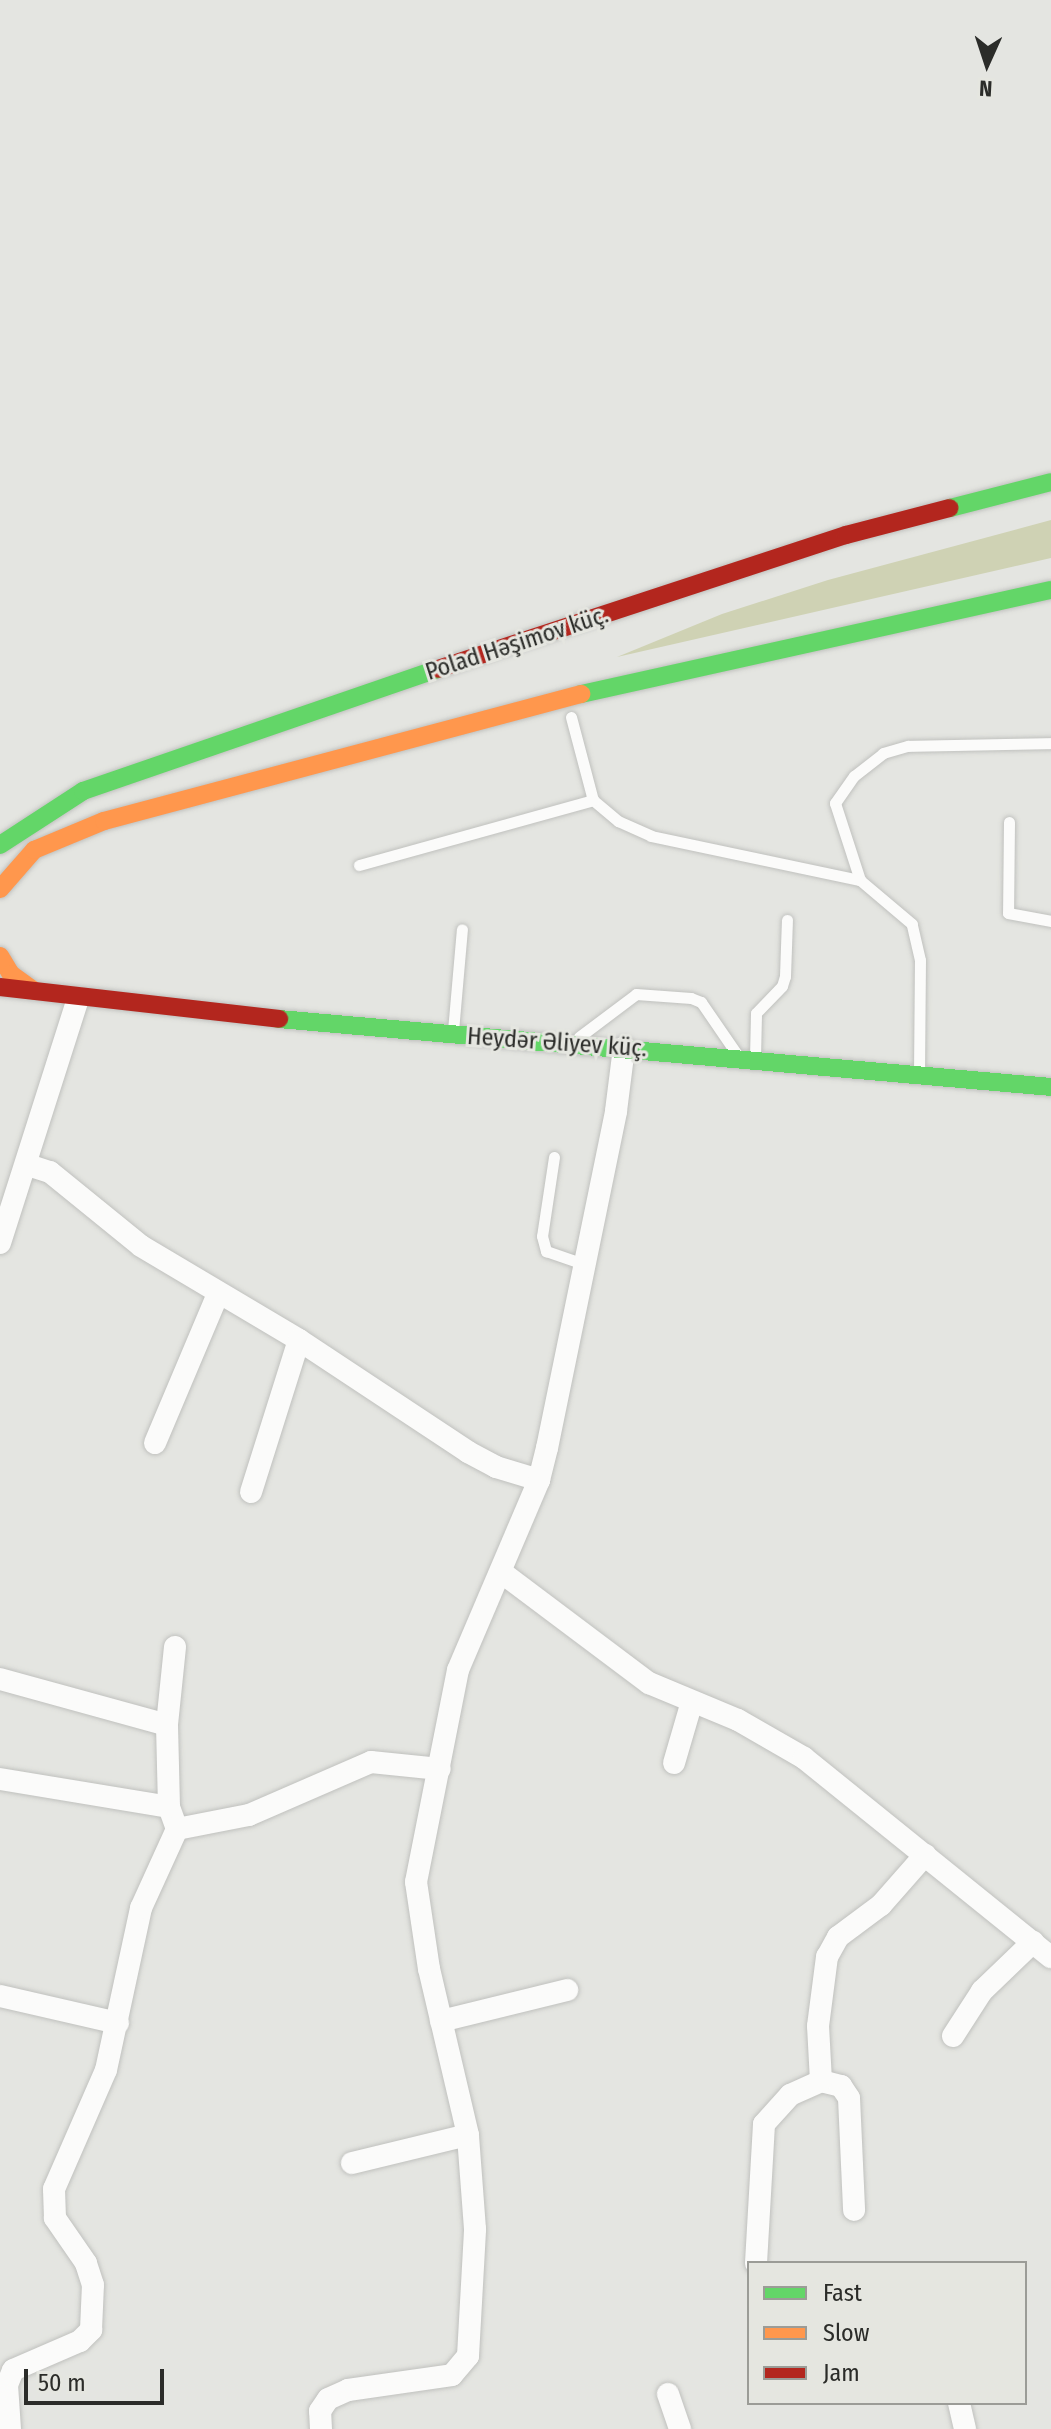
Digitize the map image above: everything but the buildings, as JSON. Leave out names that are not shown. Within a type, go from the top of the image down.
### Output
[{"type":"main road","name":"Polad Həşimov küç.","points":[[0,845],[83,791],[846,535],[1051,483]]},
{"type":"main road","points":[[0,906],[4,882],[27,856],[56,838],[202,794],[637,679],[1045,590]]},
{"type":"main road","points":[[202,794],[823,661]]},
{"type":"main road","points":[[83,791],[212,725]]},
{"type":"main road","points":[[0,956],[11,974],[34,991]]},
{"type":"main road","points":[[0,987],[71,997]]},
{"type":"main road","points":[[0,993],[71,997]]},
{"type":"main road","name":"Heydər Əliyev küç.","points":[[71,997],[453,1035],[747,1058],[1051,1087]]},
{"type":"street","points":[[0,1243],[28,1165],[71,997]]},
{"type":"street","points":[[321,2429],[320,2411],[328,2399],[348,2390],[452,2375],[468,2356],[475,2229],[468,2135],[441,2021],[416,1882],[458,1670],[539,1480],[616,1111],[624,1048]]},
{"type":"street","points":[[28,1165],[50,1172],[141,1246],[217,1296],[299,1340],[468,1452],[496,1467],[539,1480]]},
{"type":"street","points":[[155,1443],[217,1296]]},
{"type":"street","points":[[251,1492],[299,1340]]},
{"type":"street","points":[[501,1572],[649,1683],[691,1705],[738,1720],[804,1758],[1042,1950],[982,1991],[953,2036]]},
{"type":"street","points":[[10,2429],[7,2385],[13,2370],[80,2341],[91,2330],[95,2311],[86,2263],[55,2218],[53,2202],[59,2173],[106,2070],[141,1908],[177,1829],[169,1807],[167,1725],[175,1647]]},
{"type":"street","points":[[0,1679],[167,1725]]},
{"type":"street","points":[[674,1763],[691,1705]]},
{"type":"street","points":[[177,1829],[249,1815],[371,1762],[440,1769]]},
{"type":"street","points":[[0,1779],[169,1807]]},
{"type":"street","points":[[821,2081],[818,2026],[827,1957],[838,1937],[881,1905],[925,1855]]},
{"type":"street","points":[[441,2021],[567,1990]]},
{"type":"street","points":[[0,1996],[118,2023]]},
{"type":"street","points":[[756,2261],[764,2124],[790,2095],[821,2081],[841,2086],[849,2098],[854,2210]]},
{"type":"street","points":[[352,2163],[468,2135]]},
{"type":"street","points":[[668,2394],[680,2429]]},
{"type":"street","points":[[959,2405],[965,2429]]},
{"type":"lane","points":[[571,717],[593,800],[618,821],[651,836],[860,880],[912,924],[920,960],[919,1074]]},
{"type":"lane","points":[[860,880],[835,803],[854,776],[883,753],[908,746],[1051,743]]},
{"type":"lane","points":[[359,865],[593,800]]},
{"type":"lane","points":[[1009,822],[1008,913],[1051,921]]},
{"type":"lane","points":[[747,1058],[756,1013],[782,986],[785,976],[787,920]]},
{"type":"lane","points":[[453,1035],[462,929]]},
{"type":"lane","points":[[570,1044],[636,994],[691,998],[701,1002],[747,1058]]},
{"type":"lane","points":[[554,1157],[542,1236],[546,1251],[583,1264]]},
{"type":"green space","points":[[1051,520],[1051,558],[617,657],[722,614],[828,580]]},
{"type":"traffic: fast","points":[[950,508],[1051,482]]},
{"type":"traffic: fast","points":[[581,694],[1051,590]]},
{"type":"traffic: fast","points":[[0,845],[83,791],[438,669]]},
{"type":"traffic: fast","points":[[279,1019],[1051,1087]]},
{"type":"traffic: slow","points":[[0,889],[34,850],[104,821],[581,694]]},
{"type":"traffic: slow","points":[[0,956],[11,974],[34,991]]},
{"type":"traffic: jam","points":[[438,669],[846,535],[950,508]]},
{"type":"traffic: jam","points":[[0,987],[279,1019]]}]
